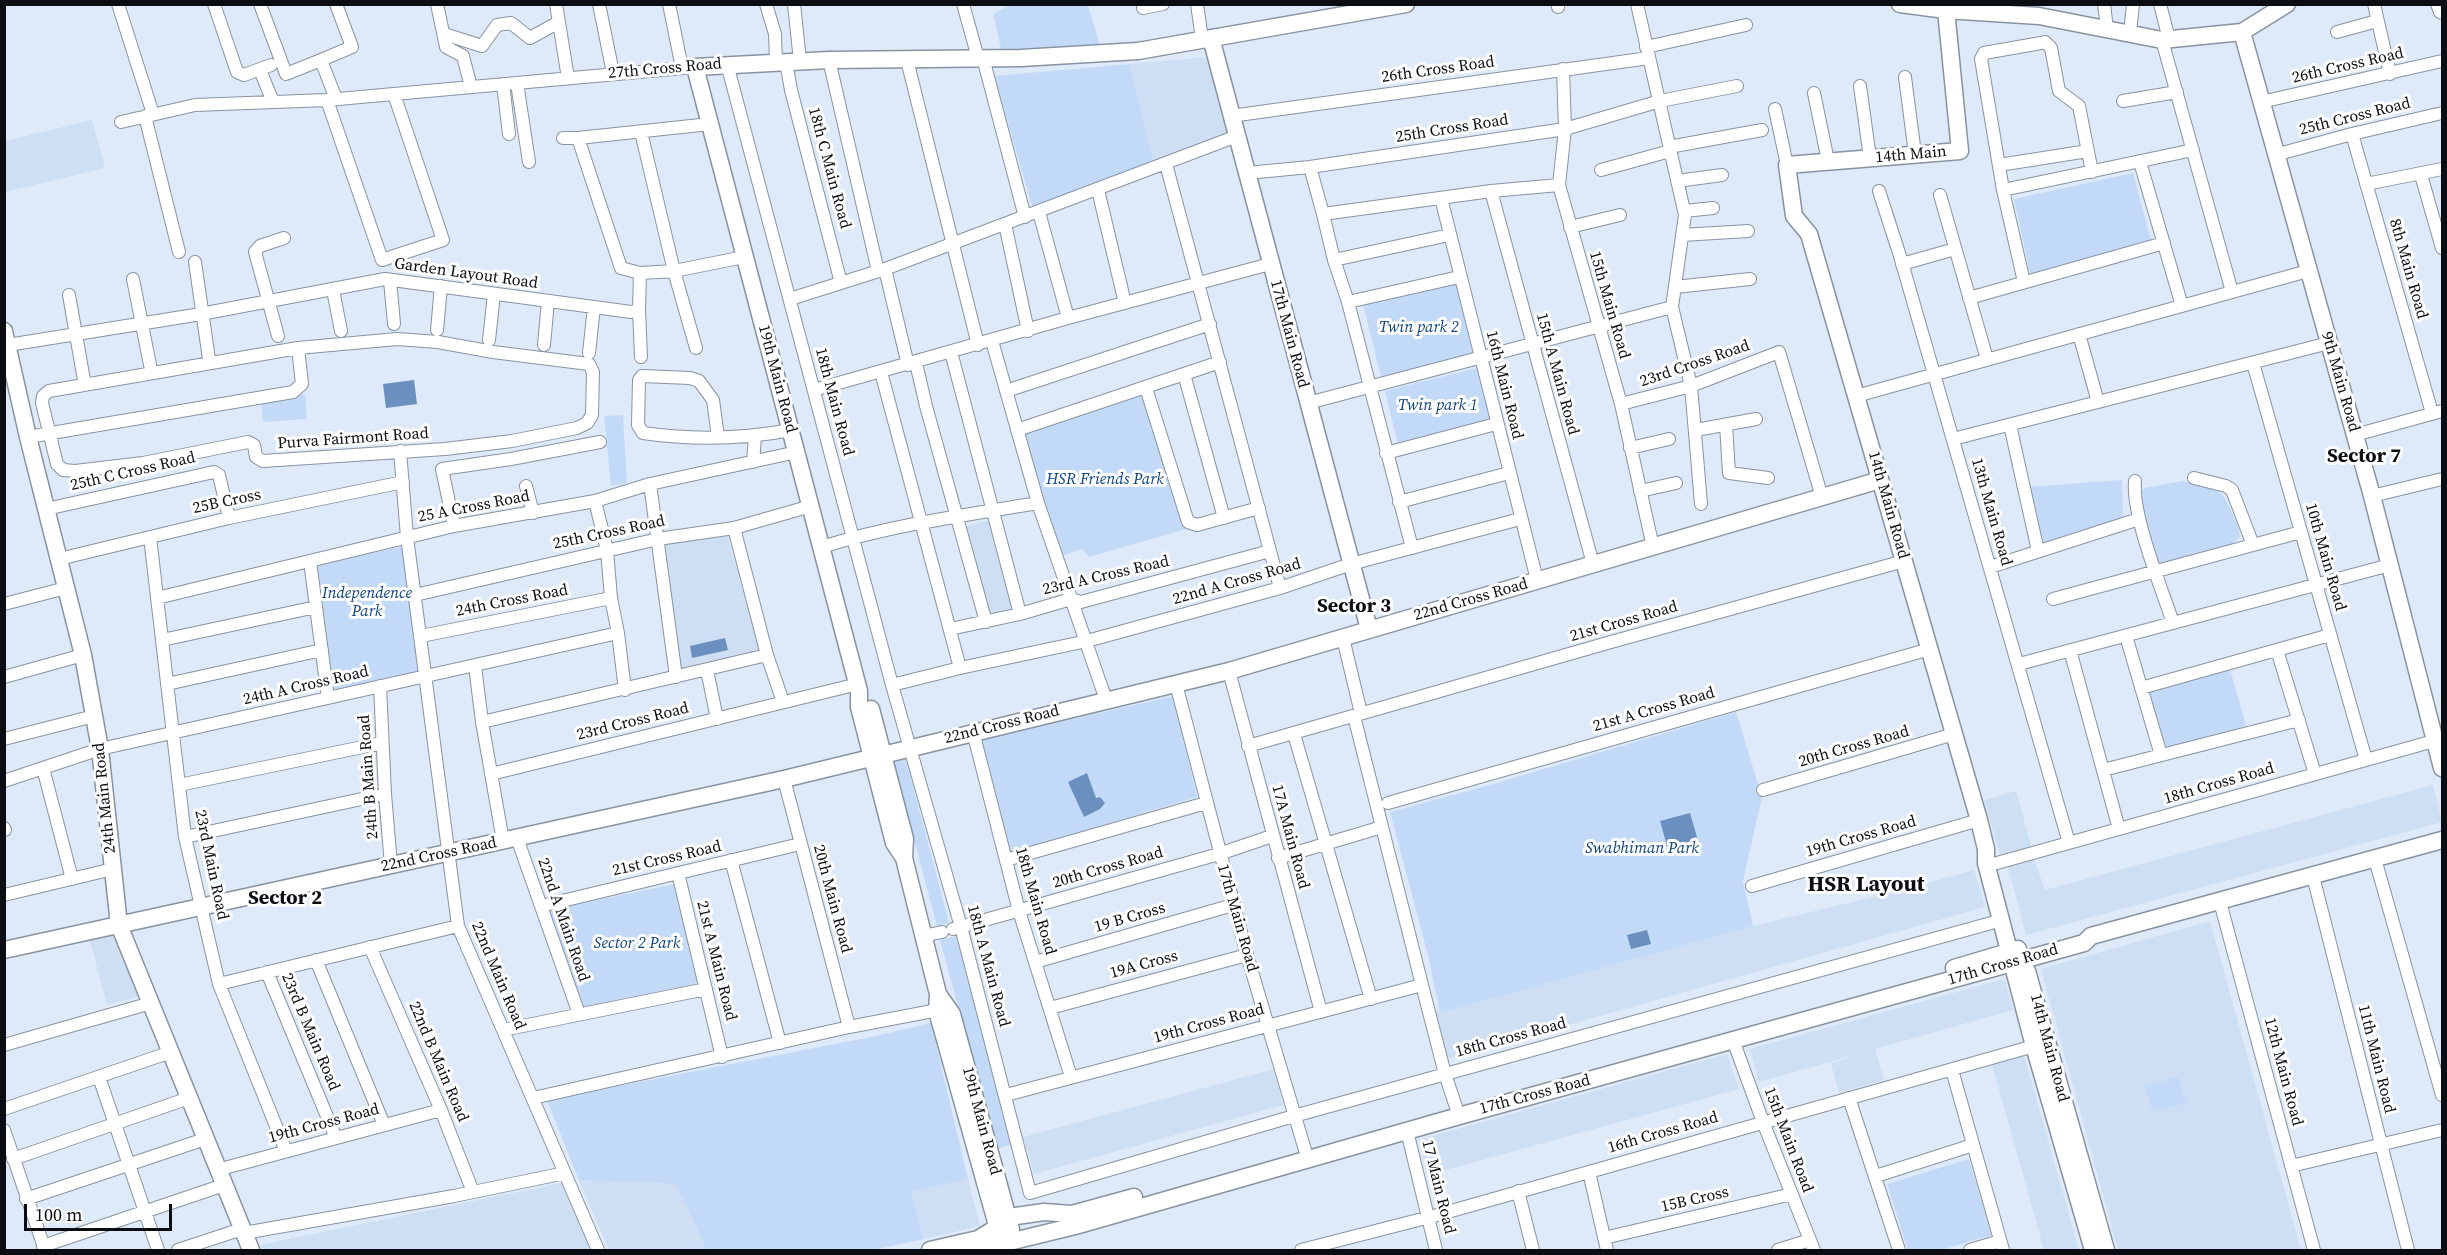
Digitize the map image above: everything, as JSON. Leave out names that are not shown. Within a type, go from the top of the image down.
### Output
[{"type":"street","points":[[118,4],[149,115],[179,252]]},
{"type":"street","points":[[214,4],[237,72],[244,75],[265,68],[273,102]]},
{"type":"street","points":[[260,4],[286,74],[352,47],[336,4]]},
{"type":"street","points":[[437,4],[446,47],[464,56],[471,87]]},
{"type":"street","points":[[556,4],[568,78]]},
{"type":"street","points":[[599,4],[614,73]]},
{"type":"street","points":[[669,4],[688,68]]},
{"type":"street","points":[[766,4],[787,62]]},
{"type":"street","points":[[787,62],[798,33],[794,4]]},
{"type":"street","points":[[963,4],[1025,217]]},
{"type":"street","points":[[1143,8],[1163,4]]},
{"type":"street","points":[[1197,4],[1206,39]]},
{"type":"street","name":"27th Cross Road","points":[[122,122],[195,105],[331,100],[727,64],[829,60],[1022,58],[1138,51],[1407,4]]},
{"type":"street","points":[[1637,4],[1684,211],[1672,307],[1691,386],[1701,504]]},
{"type":"street","points":[[1900,4],[2038,10],[2107,29],[2166,40],[2242,32],[2287,4]]},
{"type":"street","points":[[2104,4],[2107,29]]},
{"type":"street","points":[[2130,33],[2133,4]]},
{"type":"street","points":[[2160,4],[2177,92],[2232,292]]},
{"type":"street","points":[[2374,4],[2390,74]]},
{"type":"street","points":[[2437,4],[2442,13]]},
{"type":"street","name":"14th Main","points":[[1787,165],[1960,151],[1946,7]]},
{"type":"street","points":[[2337,32],[2378,21]]},
{"type":"street","points":[[444,34],[482,46],[497,25],[511,22],[530,38],[559,22]]},
{"type":"street","name":"26th Cross Road","points":[[1231,116],[1563,69],[1648,52],[1746,25]]},
{"type":"street","name":"9th Main Road","points":[[2242,32],[2439,740],[2442,768]]},
{"type":"street","points":[[775,34],[798,33]]},
{"type":"street","name":"17th Main Road","points":[[1206,39],[1237,136],[1369,629]]},
{"type":"street","points":[[2024,282],[2003,190],[1981,59],[1984,53],[2041,43],[2049,44],[2059,91],[2079,106],[2092,172]]},
{"type":"street","points":[[321,60],[331,100],[382,260],[443,240],[394,94]]},
{"type":"street","points":[[829,60],[881,270],[912,364],[986,621]]},
{"type":"street","points":[[907,60],[978,345]]},
{"type":"street","name":"26th Cross Road","points":[[2261,102],[2442,61]]},
{"type":"street","name":"18th C Main Road","points":[[787,62],[791,90],[841,283]]},
{"type":"street","name":"18th Main Road","points":[[727,64],[892,685],[911,747]]},
{"type":"street","name":"19th Main Road","points":[[688,68],[710,124],[859,687],[870,706],[879,756],[905,839],[904,858],[923,936],[1010,1246]]},
{"type":"street","name":"15th Main Road","points":[[1563,69],[1565,129],[1559,185],[1620,404],[1653,547]]},
{"type":"street","points":[[1905,77],[1915,154]]},
{"type":"street","points":[[517,83],[529,162]]},
{"type":"street","points":[[503,84],[509,134]]},
{"type":"street","name":"25th Cross Road","points":[[1246,173],[1310,167],[1565,129],[1659,101],[1737,86]]},
{"type":"street","points":[[1860,86],[1870,158]]},
{"type":"street","points":[[2123,101],[2177,92]]},
{"type":"street","points":[[1814,93],[1828,161]]},
{"type":"street","points":[[1775,109],[1787,165]]},
{"type":"street","name":"25th Cross Road","points":[[2275,155],[2442,113]]},
{"type":"street","points":[[507,115],[521,114]]},
{"type":"street","points":[[563,138],[710,124]]},
{"type":"street","points":[[1601,170],[1670,149],[1762,130]]},
{"type":"street","points":[[641,132],[674,271],[696,348]]},
{"type":"street","name":"8th Main Road","points":[[2352,134],[2437,412]]},
{"type":"street","points":[[790,299],[881,270],[1237,136]]},
{"type":"street","points":[[578,138],[621,268],[640,273],[674,271],[744,257]]},
{"type":"street","points":[[2003,190],[2193,150]]},
{"type":"street","points":[[1999,165],[2088,151]]},
{"type":"street","points":[[2140,162],[2182,306]]},
{"type":"street","points":[[1166,164],[1280,588]]},
{"type":"street","name":"14th Main Road","points":[[1787,165],[1794,216],[1809,234],[1979,820],[1986,849],[1986,863],[2002,920],[2017,956],[2106,1251]]},
{"type":"street","points":[[1310,167],[1412,548]]},
{"type":"street","points":[[2366,184],[2421,175],[2442,169]]},
{"type":"street","points":[[1677,181],[1722,175]]},
{"type":"street","points":[[2421,175],[2439,218],[2442,248]]},
{"type":"street","points":[[1323,214],[1491,191],[1559,185]]},
{"type":"street","points":[[1098,190],[1125,303]]},
{"type":"street","name":"13th Main Road","points":[[1879,190],[2019,664],[2069,843]]},
{"type":"street","name":"15th A Main Road","points":[[1491,191],[1593,564]]},
{"type":"street","points":[[1940,195],[1987,359]]},
{"type":"street","name":"16th Main Road","points":[[1440,198],[1537,580]]},
{"type":"street","points":[[1684,211],[1713,208]]},
{"type":"street","points":[[1039,212],[1068,318]]},
{"type":"street","points":[[1570,227],[1620,215]]},
{"type":"street","points":[[1005,224],[1028,331]]},
{"type":"street","points":[[1682,235],[1748,231]]},
{"type":"street","points":[[1334,260],[1449,235]]},
{"type":"street","points":[[278,336],[256,248],[284,238]]},
{"type":"street","points":[[1969,298],[2164,243]]},
{"type":"street","points":[[1902,264],[1955,249]]},
{"type":"street","points":[[195,262],[209,359]]},
{"type":"street","points":[[814,390],[1270,264]]},
{"type":"street","points":[[1856,396],[2308,271]]},
{"type":"street","points":[[640,273],[641,357]]},
{"type":"street","points":[[1348,302],[1459,277]]},
{"type":"street","points":[[133,279],[150,366]]},
{"type":"street","points":[[1675,286],[1750,279]]},
{"type":"street","points":[[390,280],[394,324]]},
{"type":"street","name":"Garden Layout Road","points":[[6,338],[76,333],[201,314],[390,280],[631,312],[639,310]]},
{"type":"street","points":[[437,330],[441,286]]},
{"type":"street","points":[[333,290],[341,331]]},
{"type":"street","points":[[489,340],[494,294]]},
{"type":"street","points":[[69,295],[84,380]]},
{"type":"street","points":[[544,345],[548,301]]},
{"type":"street","points":[[589,353],[594,307]]},
{"type":"street","points":[[1308,403],[1672,307]]},
{"type":"street","points":[[1006,391],[1210,324]]},
{"type":"street","points":[[2079,334],[2098,402]]},
{"type":"street","name":"24th Main Road","points":[[6,338],[9,374],[28,437],[83,655],[100,750],[119,925],[251,1251]]},
{"type":"street","name":"Purva Fairmont Road","points":[[380,339],[422,340],[589,364],[593,369],[592,415],[587,423],[577,428],[501,443],[267,461],[256,457],[254,445],[249,442],[143,463],[68,471],[57,464],[48,432],[42,403],[43,396],[49,392],[298,348],[380,339]]},
{"type":"street","points":[[992,341],[1038,503],[1106,700]]},
{"type":"street","points":[[1953,439],[2329,343]]},
{"type":"street","points":[[28,437],[293,392],[302,384],[298,348]]},
{"type":"street","points":[[951,352],[1020,614]]},
{"type":"street","name":"23rd Cross Road","points":[[1620,404],[1691,386],[1779,352],[1822,497]]},
{"type":"street","points":[[1017,430],[1220,362]]},
{"type":"street","name":"10th Main Road","points":[[2253,363],[2366,760]]},
{"type":"street","points":[[881,372],[960,668]]},
{"type":"street","points":[[1184,374],[1224,518]]},
{"type":"street","points":[[718,437],[713,400],[699,381],[690,378],[642,376],[639,380],[638,425],[643,434],[718,437],[755,437],[791,430]]},
{"type":"street","points":[[1146,388],[1188,522],[1197,525],[1259,508]]},
{"type":"street","points":[[2355,435],[2437,412]]},
{"type":"street","points":[[1696,430],[1756,419]]},
{"type":"street","points":[[1386,453],[1496,424]]},
{"type":"street","points":[[1726,425],[1729,473],[1768,477]]},
{"type":"street","points":[[2010,425],[2038,551]]},
{"type":"street","points":[[753,462],[755,437]]},
{"type":"street","points":[[1630,448],[1669,439]]},
{"type":"street","points":[[454,526],[442,469],[600,442]]},
{"type":"street","points":[[209,449],[214,472]]},
{"type":"street","name":"22nd Main Road","points":[[400,451],[420,636],[458,926],[598,1251]]},
{"type":"street","name":"25 A Cross Road","points":[[157,598],[454,526],[595,501],[650,484],[797,452]]},
{"type":"street","name":"25th C Cross Road","points":[[46,509],[214,472],[219,475],[229,518]]},
{"type":"street","points":[[1399,502],[1509,472]]},
{"type":"street","points":[[2194,478],[2226,486],[2232,490],[2253,545]]},
{"type":"street","points":[[2372,496],[2442,479]]},
{"type":"street","name":"22nd Cross Road","points":[[4,950],[783,779],[1229,671],[1880,480]]},
{"type":"street","points":[[2135,481],[2134,495],[2139,519],[2173,623]]},
{"type":"street","name":"25B Cross","points":[[59,559],[229,518],[404,482]]},
{"type":"street","points":[[1640,491],[1676,483]]},
{"type":"street","points":[[650,484],[676,677]]},
{"type":"street","points":[[526,486],[533,513]]},
{"type":"street","points":[[595,501],[607,550],[611,598],[625,690]]},
{"type":"street","points":[[822,547],[853,537],[1038,503]]},
{"type":"street","name":"25th Cross Road","points":[[415,595],[658,539],[734,528],[811,506]]},
{"type":"street","name":"22nd A Cross Road","points":[[892,685],[1087,641],[1280,588],[1351,564],[1520,519]]},
{"type":"street","points":[[1990,567],[2139,519]]},
{"type":"street","points":[[734,528],[767,656],[783,702]]},
{"type":"street","points":[[2052,599],[2301,532]]},
{"type":"street","name":"23rd Main Road","points":[[150,537],[185,837],[219,984],[286,1151]]},
{"type":"street","name":"23rd A Cross Road","points":[[950,629],[1020,614],[1071,599],[1081,602],[1270,551]]},
{"type":"street","points":[[310,561],[328,698]]},
{"type":"street","name":"21st Cross Road","points":[[1248,746],[1294,734],[1357,713],[1904,561]]},
{"type":"street","points":[[2019,664],[2390,565]]},
{"type":"street","points":[[4,604],[66,588]]},
{"type":"street","name":"24th Cross Road","points":[[420,636],[611,598]]},
{"type":"street","points":[[162,640],[316,606]]},
{"type":"street","name":"24th A Cross Road","points":[[4,782],[100,750],[173,732],[618,633]]},
{"type":"street","points":[[2141,688],[2330,635]]},
{"type":"street","points":[[2126,636],[2161,755]]},
{"type":"street","points":[[1343,638],[1382,827],[1445,1074],[1453,1096]]},
{"type":"street","name":"21st A Cross Road","points":[[1388,803],[1930,649]]},
{"type":"street","name":"24th A Cross Road","points":[[167,684],[322,650]]},
{"type":"street","points":[[2070,650],[2119,829]]},
{"type":"street","points":[[2277,650],[2315,774]]},
{"type":"street","points":[[4,676],[83,655]]},
{"type":"street","points":[[482,722],[767,656]]},
{"type":"street","points":[[475,666],[491,774],[510,839]]},
{"type":"street","points":[[706,670],[717,719]]},
{"type":"street","name":"17A Main Road","points":[[1229,671],[1321,1012]]},
{"type":"street","name":"17th Main Road","points":[[1176,684],[1233,905],[1305,1150]]},
{"type":"street","name":"24th B Main Road","points":[[380,686],[385,794],[392,866]]},
{"type":"street","name":"23rd Cross Road","points":[[491,774],[783,702],[859,687]]},
{"type":"street","points":[[4,739],[94,716]]},
{"type":"street","points":[[2103,770],[2299,720]]},
{"type":"street","name":"18th Main Road","points":[[973,732],[1019,911],[1071,1077]]},
{"type":"street","points":[[1294,734],[1324,844],[1371,999]]},
{"type":"street","name":"20th Cross Road","points":[[1762,790],[1954,734]]},
{"type":"street","name":"18th Cross Road","points":[[2000,862],[2439,740]]},
{"type":"street","points":[[179,785],[382,743]]},
{"type":"street","name":"18th A Main Road","points":[[911,747],[952,929],[1005,1095],[1030,1193]]},
{"type":"street","points":[[43,768],[72,879]]},
{"type":"street","name":"20th Main Road","points":[[783,779],[849,1027]]},
{"type":"street","points":[[185,837],[385,794]]},
{"type":"street","points":[[1006,860],[1206,803]]},
{"type":"street","name":"19th Cross Road","points":[[1752,886],[1979,820]]},
{"type":"street","points":[[1278,858],[1382,827]]},
{"type":"street","name":"20th Cross Road","points":[[923,936],[1219,854],[1272,836]]},
{"type":"street","name":"22nd A Main Road","points":[[510,839],[541,906],[579,1014]]},
{"type":"street","name":"17th Cross Road","points":[[930,1251],[977,1245],[1010,1246],[1072,1214],[1305,1150],[1453,1096],[2017,956],[2084,943],[2091,936],[2442,840]]},
{"type":"street","name":"21st Cross Road","points":[[541,906],[800,844]]},
{"type":"street","name":"14th Main Road","points":[[1986,849],[2000,862],[2034,1046],[2093,1251]]},
{"type":"street","points":[[2375,859],[2442,1095]]},
{"type":"street","points":[[731,860],[780,1043]]},
{"type":"street","points":[[4,896],[113,869]]},
{"type":"street","name":"21st A Main Road","points":[[678,873],[722,1057]]},
{"type":"street","name":"11th Main Road","points":[[2313,876],[2408,1251]]},
{"type":"street","name":"12th Main Road","points":[[2220,902],[2314,1251]]},
{"type":"street","name":"19 B Cross","points":[[1035,962],[1233,905]]},
{"type":"street","name":"18th Cross Road","points":[[1030,1193],[1294,1116],[2002,920]]},
{"type":"street","points":[[219,984],[458,926]]},
{"type":"street","name":"22nd B Main Road","points":[[370,947],[441,1110],[473,1192]]},
{"type":"street","name":"19A Cross","points":[[1050,1008],[1247,955]]},
{"type":"street","name":"17th Cross Road","points":[[1003,1223],[1030,1214],[1061,1221],[1407,1131],[1733,1040],[2017,956]]},
{"type":"street","points":[[316,960],[384,1125]]},
{"type":"street","name":"23rd B Main Road","points":[[267,972],[336,1138]]},
{"type":"street","name":"19th Cross Road","points":[[1005,1095],[1422,985]]},
{"type":"street","points":[[502,1030],[706,989]]},
{"type":"street","points":[[4,1045],[151,1003]]},
{"type":"street","points":[[534,1098],[722,1057],[941,1004]]},
{"type":"street","name":"15th Main Road","points":[[1733,1040],[1812,1245]]},
{"type":"street","name":"16th Cross Road","points":[[1301,1251],[1430,1217],[2034,1046]]},
{"type":"street","points":[[4,1109],[171,1052]]},
{"type":"street","points":[[1952,1070],[2002,1246],[1970,1251]]},
{"type":"street","points":[[99,1077],[158,1251]]},
{"type":"street","points":[[13,1159],[189,1098]]},
{"type":"street","points":[[1850,1098],[1899,1251]]},
{"type":"street","name":"19th Cross Road","points":[[44,1248],[144,1212],[286,1151],[441,1110]]},
{"type":"street","points":[[2291,1166],[2442,1130]]},
{"type":"street","points":[[4,1131],[44,1248]]},
{"type":"street","name":"17 Main Road","points":[[1407,1131],[1430,1217],[1436,1251]]},
{"type":"street","points":[[26,1199],[205,1139]]},
{"type":"street","points":[[1876,1176],[1973,1145]]},
{"type":"street","points":[[1588,1172],[1607,1251]]},
{"type":"street","points":[[178,1251],[243,1231],[473,1192],[565,1173]]},
{"type":"street","points":[[1518,1191],[1533,1251]]},
{"type":"street","name":"15B Cross","points":[[1605,1238],[1792,1194]]},
{"type":"street","points":[[977,1245],[1003,1223]]},
{"type":"street","points":[[1778,1251],[1812,1245]]},
{"type":"shaded area","points":[[1208,57],[1229,132],[1153,161],[1130,64]]},
{"type":"shaded area","points":[[92,120],[105,168],[5,192],[5,141]]},
{"type":"shaded area","points":[[414,380],[417,404],[386,408],[383,384]]},
{"type":"shaded area","points":[[990,520],[1014,611],[989,618],[965,527]]},
{"type":"shaded area","points":[[727,533],[759,650],[679,671],[664,542]]},
{"type":"shaded area","points":[[725,638],[728,650],[692,658],[690,646]]},
{"type":"shaded area","points":[[1087,773],[1096,798],[1100,797],[1105,803],[1100,809],[1084,817],[1068,782]]},
{"type":"shaded area","points":[[2433,785],[2442,822],[2026,935],[2008,867],[2034,859],[2045,890]]},
{"type":"shaded area","points":[[2016,791],[2032,849],[2001,858],[1984,800]]},
{"type":"shaded area","points":[[1690,813],[1699,844],[1669,853],[1660,821]]},
{"type":"shaded area","points":[[1974,870],[1985,907],[1448,1059],[1431,1007],[1440,1013],[1753,926]]},
{"type":"shaded area","points":[[2210,921],[2301,1250],[2118,1250],[2041,969]]},
{"type":"shaded area","points":[[1647,930],[1651,944],[1631,949],[1627,935]]},
{"type":"shaded area","points":[[116,933],[144,995],[107,1005],[90,940]]},
{"type":"shaded area","points":[[2000,980],[2005,981],[2013,1010],[1875,1049],[1884,1080],[1839,1093],[1831,1063],[1872,1050],[1759,1082],[1750,1049]]},
{"type":"shaded area","points":[[1727,1054],[1739,1089],[1428,1175],[1418,1140]]},
{"type":"shaded area","points":[[2024,1055],[2079,1250],[2044,1250],[1992,1064]]},
{"type":"shaded area","points":[[1274,1069],[1283,1105],[1034,1174],[1023,1137]]},
{"type":"shaded area","points":[[968,1179],[980,1226],[924,1239],[911,1192]]},
{"type":"shaded area","points":[[579,1180],[675,1184],[707,1250],[609,1250]]},
{"type":"shaded area","points":[[566,1182],[594,1250],[263,1250],[260,1245]]},
{"type":"green space","points":[[1010,5],[1088,5],[1101,49],[1002,53],[993,14]]},
{"type":"green space","points":[[1130,64],[1153,161],[1033,209],[994,76]]},
{"type":"green space","points":[[2133,173],[2151,240],[2030,274],[2014,199]]},
{"type":"green space","name":"Twin park 2","points":[[1457,280],[1475,353],[1381,377],[1363,304]]},
{"type":"green space","name":"Twin park 1","points":[[1477,368],[1491,421],[1398,444],[1385,391]]},
{"type":"green space","name":"HSR Friends Park","points":[[1151,390],[1186,529],[1089,557],[1082,549],[1061,556],[1022,433]]},
{"type":"green space","points":[[305,394],[307,419],[263,422],[261,398]]},
{"type":"green space","points":[[623,415],[627,483],[611,486],[604,416]]},
{"type":"green space","points":[[2122,480],[2123,518],[2042,546],[2029,487]]},
{"type":"green space","points":[[2182,481],[2206,485],[2217,490],[2227,501],[2238,526],[2240,537],[2232,545],[2159,565],[2137,495],[2145,488]]},
{"type":"green space","name":"Independence Park","points":[[405,546],[419,671],[333,690],[318,565]]},
{"type":"green space","points":[[2230,669],[2246,726],[2164,750],[2148,692]]},
{"type":"green space","points":[[1174,696],[1197,797],[1010,853],[981,740]]},
{"type":"green space","name":"Swabhiman Park","points":[[1736,712],[1762,797],[1743,881],[1753,926],[1440,1013],[1429,959],[1390,812]]},
{"type":"green space","points":[[905,756],[949,923],[937,926],[893,760]]},
{"type":"green space","name":"Sector 2 Park","points":[[676,884],[699,984],[580,1008],[547,910]]},
{"type":"green space","points":[[956,936],[1014,1144],[996,1149],[940,940]]},
{"type":"green space","points":[[931,1023],[968,1179],[911,1192],[924,1239],[872,1250],[707,1250],[675,1184],[579,1180],[547,1100],[876,1036]]},
{"type":"green space","points":[[2178,1077],[2186,1103],[2152,1112],[2145,1086]]},
{"type":"green space","points":[[1969,1159],[1992,1235],[1941,1250],[1908,1250],[1887,1184]]},
{"type":"district","name":"Sector 7","points":[[2364,457]]},
{"type":"district","name":"Sector 3","points":[[1354,607]]},
{"type":"district","name":"HSR Layout","points":[[1866,885]]},
{"type":"district","name":"Sector 2","points":[[285,899]]}]
